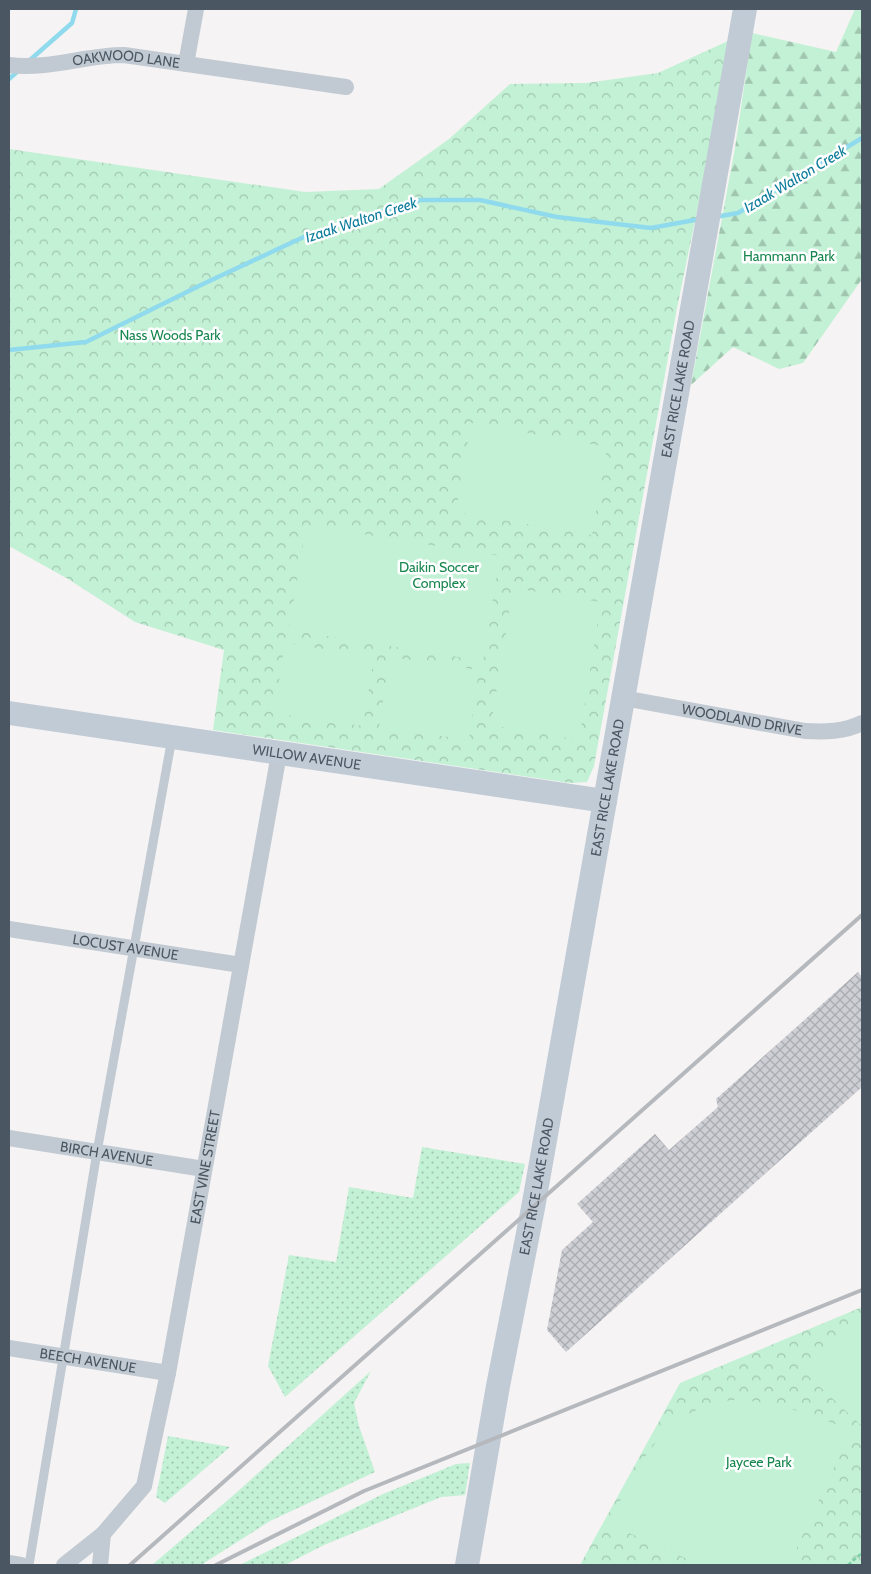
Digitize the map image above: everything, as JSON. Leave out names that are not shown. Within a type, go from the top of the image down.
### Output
[{"type":"street","name":"OAKWOOD LANE","points":[[19,66],[51,65],[104,55],[124,55],[186,64],[196,9]]},
{"type":"street","name":"EAST RICE LAKE ROAD","points":[[467,1565],[498,1386],[533,1208],[745,9]]},
{"type":"street","points":[[186,64],[346,87]]},
{"type":"street","name":"WOODLAND DRIVE","points":[[623,698],[805,731],[825,732],[842,730],[862,723]]},
{"type":"street","name":"WILLOW AVENUE","points":[[9,713],[605,801]]},
{"type":"street","name":"EAST VINE STREET","points":[[64,1565],[103,1534],[144,1486],[168,1374],[279,754]]},
{"type":"street","name":"LOCUST AVENUE","points":[[9,929],[241,965]]},
{"type":"street","name":"BIRCH AVENUE","points":[[9,1138],[204,1169]]},
{"type":"street","name":"BEECH AVENUE","points":[[9,1348],[168,1374]]},
{"type":"street","points":[[100,1565],[103,1534]]},
{"type":"street","points":[[9,1563],[21,1565]]},
{"type":"lane","points":[[29,1565],[62,1357],[172,738]]},
{"type":"path","points":[[848,1565],[862,1553]]},
{"type":"green space","name":"Hammann Park","points":[[855,9],[862,9],[862,279],[803,363],[779,369],[733,347],[691,385],[735,148],[752,33],[836,52]]},
{"type":"green space","points":[[728,41],[703,182],[677,308],[594,766],[587,782],[570,783],[213,730],[224,650],[135,622],[68,579],[9,546],[9,149],[305,192],[379,189],[449,139],[510,84],[586,83],[658,73]]},
{"type":"green space","points":[[471,423],[607,447],[592,535],[456,512]]},
{"type":"green space","name":"Daikin Soccer Complex","points":[[306,525],[500,556],[483,661],[289,630]]},
{"type":"green space","points":[[513,588],[601,602],[579,740],[491,725]]},
{"type":"green space","points":[[285,643],[374,657],[363,726],[274,713]]},
{"type":"green space","points":[[390,657],[479,670],[469,740],[379,727]]},
{"type":"green space","points":[[422,1147],[525,1164],[519,1192],[285,1397],[268,1366],[289,1255],[336,1262],[349,1187],[413,1198]]},
{"type":"green space","name":"Jaycee Park","points":[[862,1307],[862,1564],[580,1565],[680,1383]]},
{"type":"green space","points":[[862,1322],[862,1426],[807,1375],[841,1329]]},
{"type":"green space","points":[[371,1371],[354,1403],[359,1426],[375,1472],[270,1521],[201,1565],[152,1565],[236,1493]]},
{"type":"green space","points":[[734,1400],[779,1406],[808,1414],[851,1430],[789,1565],[701,1565],[609,1524],[642,1462],[655,1443],[671,1427],[688,1414],[709,1405]]},
{"type":"green space","points":[[168,1436],[230,1447],[165,1503],[156,1497]]},
{"type":"green space","points":[[470,1463],[465,1495],[441,1497],[324,1545],[285,1565],[240,1565],[383,1494],[456,1464]]},
{"type":"building","points":[[858,972],[862,977],[862,1087],[566,1352],[547,1330],[562,1250],[593,1222],[577,1204],[655,1134],[669,1150],[718,1107],[716,1099]]},
{"type":"waterway","points":[[30,60],[72,23],[76,9]]},
{"type":"waterway","points":[[9,79],[18,71]]},
{"type":"waterway","name":"Izaak Walton Creek","points":[[715,217],[738,213],[862,138]]},
{"type":"waterway","name":"Izaak Walton Creek","points":[[9,350],[86,342],[308,235],[420,200],[480,200],[557,217],[651,228],[700,219]]},
{"type":"railway","points":[[130,1565],[862,915]]},
{"type":"railway","points":[[216,1565],[364,1491],[862,1290]]},
{"type":"park label","name":"Nass Woods Park","points":[[170,335]]}]
